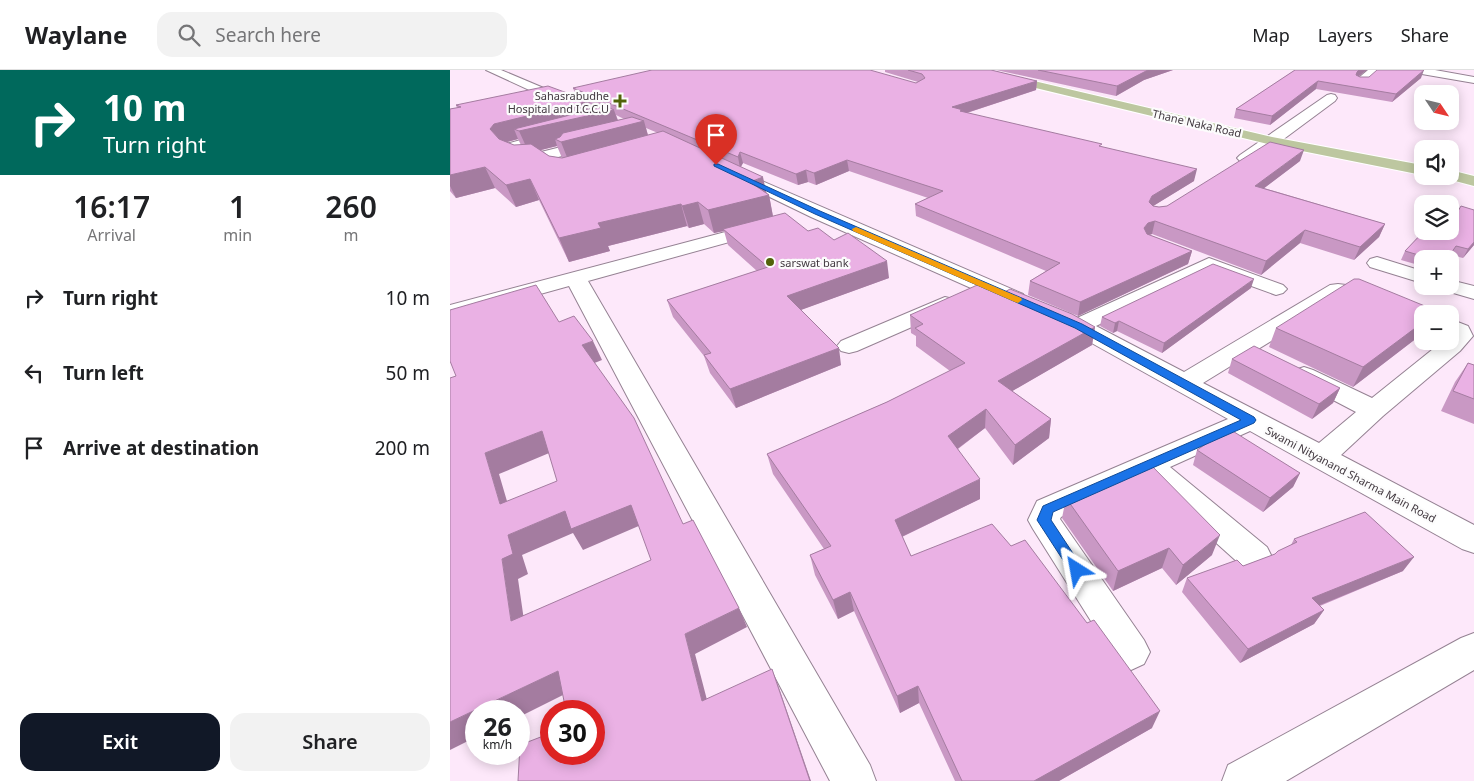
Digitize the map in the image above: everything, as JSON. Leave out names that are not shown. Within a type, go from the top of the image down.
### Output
[{"type":"main road","name":"Thane Naka Road","points":[[973,70],[1272,141],[1414,168]]},
{"type":"main road","points":[[1459,177],[1474,181]]},
{"type":"street","points":[[492,70],[590,111]]},
{"type":"street","points":[[1361,81],[1375,70]]},
{"type":"street","points":[[1416,70],[1474,80]]},
{"type":"street","points":[[1231,167],[1272,141],[1331,98]]},
{"type":"street","points":[[504,134],[529,132],[536,136],[570,130],[508,148],[522,160],[529,160],[612,140],[547,161],[559,168]]},
{"type":"street","name":"Swami Nityanand Sharma Main Road","points":[[718,166],[817,212],[1078,326],[1474,540]]},
{"type":"street","points":[[450,312],[817,212]]},
{"type":"street","points":[[1181,253],[1276,289]]},
{"type":"street","points":[[1377,263],[1414,275]]},
{"type":"street","points":[[1078,326],[1209,264]]},
{"type":"street","points":[[575,277],[854,781]]},
{"type":"street","points":[[848,346],[985,286]]},
{"type":"street","points":[[1183,384],[1339,289],[1347,288],[1362,292]]},
{"type":"street","points":[[1459,289],[1474,293]]},
{"type":"street","points":[[1321,457],[1458,340],[1461,336],[1460,331],[1463,318]]},
{"type":"street","points":[[1244,346],[1374,410]]},
{"type":"street","points":[[1132,652],[1044,520],[1048,509],[1250,420]]},
{"type":"street","points":[[1148,465],[1255,557]]},
{"type":"street","points":[[1244,781],[1474,650]]},
{"type":"building","points":[[652,70],[870,70],[916,83],[925,78],[922,74],[908,70],[991,70],[1037,81],[952,107],[963,110],[960,111],[1102,144],[1099,146],[1197,169],[1152,196],[1149,202],[1153,206],[1167,206],[1270,142],[1304,150],[1255,186],[1385,224],[1360,247],[1305,230],[1266,261],[1155,221],[1148,223],[1144,228],[1147,234],[1192,251],[1080,302],[1030,281],[1060,263],[915,204],[943,191],[847,160],[814,173],[806,170],[796,174],[740,152],[738,157],[573,88]]},
{"type":"building","points":[[1038,70],[1148,70],[1117,86]]},
{"type":"building","points":[[1295,70],[1359,70],[1356,75],[1369,77],[1377,70],[1424,70],[1396,94],[1318,81],[1272,116],[1236,109]]},
{"type":"building","points":[[548,86],[589,101],[494,124],[490,129],[499,139],[514,145],[531,144],[549,156],[562,158],[663,131],[763,177],[750,182],[769,195],[708,210],[698,202],[682,206],[681,204],[598,223],[601,228],[559,238],[530,179],[506,185],[485,167],[450,175],[450,109],[461,107],[456,105]]},
{"type":"building","points":[[606,106],[614,110],[519,131],[514,129]]},
{"type":"building","points":[[632,117],[644,121],[561,142],[555,139],[563,133]]},
{"type":"building","points":[[1461,206],[1474,210],[1474,242],[1468,249],[1456,246],[1453,250],[1414,250],[1414,254],[1405,251],[1415,240],[1459,240],[1459,209]]},
{"type":"building","points":[[785,213],[808,231],[818,228],[834,240],[848,233],[887,261],[787,296],[839,348],[730,389],[704,355],[711,353],[667,300],[768,267],[723,229]]},
{"type":"building","points":[[1213,264],[1254,279],[1164,343],[1119,321],[1115,323],[1102,317]]},
{"type":"building","points":[[1354,279],[1359,279],[1422,305],[1414,305],[1414,329],[1363,367],[1276,328]]},
{"type":"building","points":[[984,282],[1003,293],[1010,289],[1072,314],[1095,327],[998,381],[1051,419],[1015,445],[986,409],[948,436],[980,479],[895,520],[911,556],[992,524],[1011,546],[1025,540],[1087,623],[1094,620],[1160,711],[1034,781],[962,781],[918,686],[897,696],[850,592],[833,600],[810,555],[831,546],[767,454],[887,402],[965,363],[915,328],[923,324],[910,315]]},
{"type":"building","points":[[536,285],[559,322],[574,316],[593,341],[582,345],[634,418],[683,524],[693,520],[739,608],[685,634],[702,701],[772,669],[810,781],[518,781],[519,765],[530,765],[530,741],[540,737],[540,765],[605,765],[605,700],[564,700],[558,671],[497,700],[465,700],[465,715],[450,722],[450,378],[456,376],[450,361],[450,310]],"holes":[[[542,431],[557,481],[500,504],[485,453]],[[631,505],[651,560],[511,621],[502,559],[513,554],[508,535],[565,511],[571,529]]]},
{"type":"building","points":[[1254,346],[1340,388],[1319,404],[1232,359]]},
{"type":"building","points":[[1468,363],[1474,365],[1474,399],[1453,391]]},
{"type":"building","points":[[1231,430],[1300,473],[1270,498],[1197,450],[1219,435]]},
{"type":"building","points":[[1148,462],[1220,535],[1183,565],[1169,548],[1118,571],[1066,498]]},
{"type":"building","points":[[1365,512],[1414,557],[1312,598],[1324,610],[1248,649],[1187,578],[1237,560],[1243,566],[1275,554],[1297,542],[1294,539]]},
{"type":"slow traffic","points":[[856,229],[1018,300]]},
{"type":"place","name":"Sahasrabudhe Hospital and I.C.C.U","points":[[620,101]]},
{"type":"place","name":"sarswat bank","points":[[770,262]]},
{"type":"route","points":[[716,165],[817,212],[1078,326],[1250,420],[1048,509],[1044,520],[1077,570]]}]
